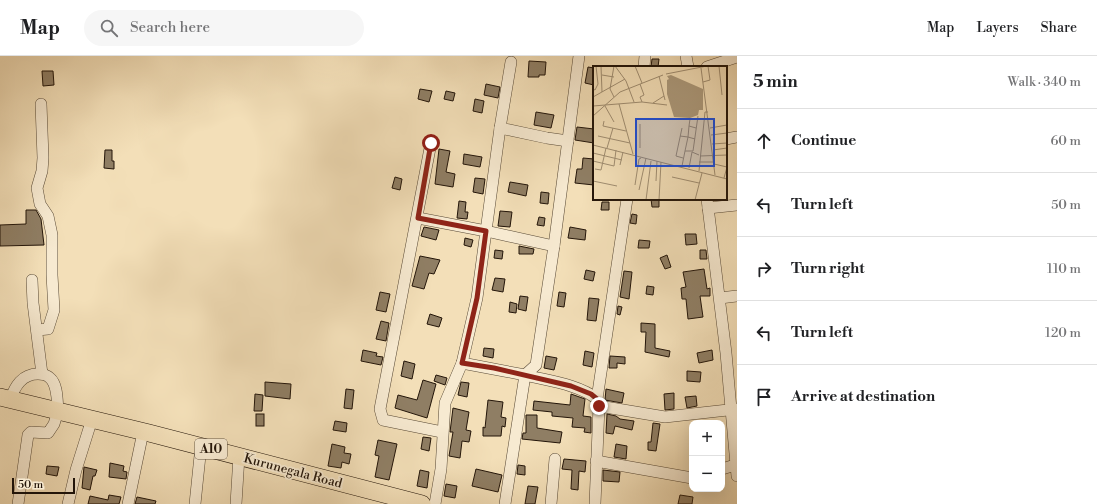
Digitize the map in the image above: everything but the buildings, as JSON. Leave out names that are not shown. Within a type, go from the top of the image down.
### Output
[{"type":"highway","name":"Kurunegala Road","points":[[5,398],[201,446],[422,504]]},
{"type":"street","points":[[505,504],[525,375],[536,365],[580,56]]},
{"type":"street","points":[[644,66],[645,56]]},
{"type":"street","points":[[686,56],[688,66]]},
{"type":"street","points":[[710,66],[737,57]]},
{"type":"street","points":[[435,504],[442,469],[442,432],[445,403],[462,363],[477,298],[500,128],[511,62]]},
{"type":"street","points":[[37,330],[48,328],[54,310],[52,235],[48,216],[40,204],[37,188],[42,171],[43,158],[41,104]]},
{"type":"street","points":[[500,128],[568,141]]},
{"type":"street","points":[[727,139],[737,137]]},
{"type":"street","points":[[431,143],[418,218],[380,409],[383,420],[442,432]]},
{"type":"street","points":[[596,504],[598,402],[627,200]]},
{"type":"street","points":[[725,469],[736,471],[732,352],[720,298],[707,204],[737,205]]},
{"type":"street","points":[[418,218],[554,246]]},
{"type":"street","points":[[32,280],[42,374]]},
{"type":"street","points":[[720,298],[737,296]]},
{"type":"street","points":[[462,363],[525,375],[571,386],[591,394],[598,402],[665,417],[734,409]]},
{"type":"street","points":[[5,398],[18,383],[32,374],[42,374],[50,378],[55,387],[58,411],[54,424],[48,432],[31,432],[28,435],[18,504]]},
{"type":"street","points":[[68,504],[76,470],[92,419]]},
{"type":"street","points":[[128,504],[143,432]]},
{"type":"street","points":[[195,504],[201,446]]},
{"type":"street","points":[[236,504],[238,456]]},
{"type":"street","points":[[551,504],[555,459]]},
{"type":"street","points":[[596,461],[689,477]]},
{"type":"route","points":[[431,143],[418,218],[486,231],[477,298],[462,363],[494,368],[571,386],[591,394],[597,399],[599,406]]}]
